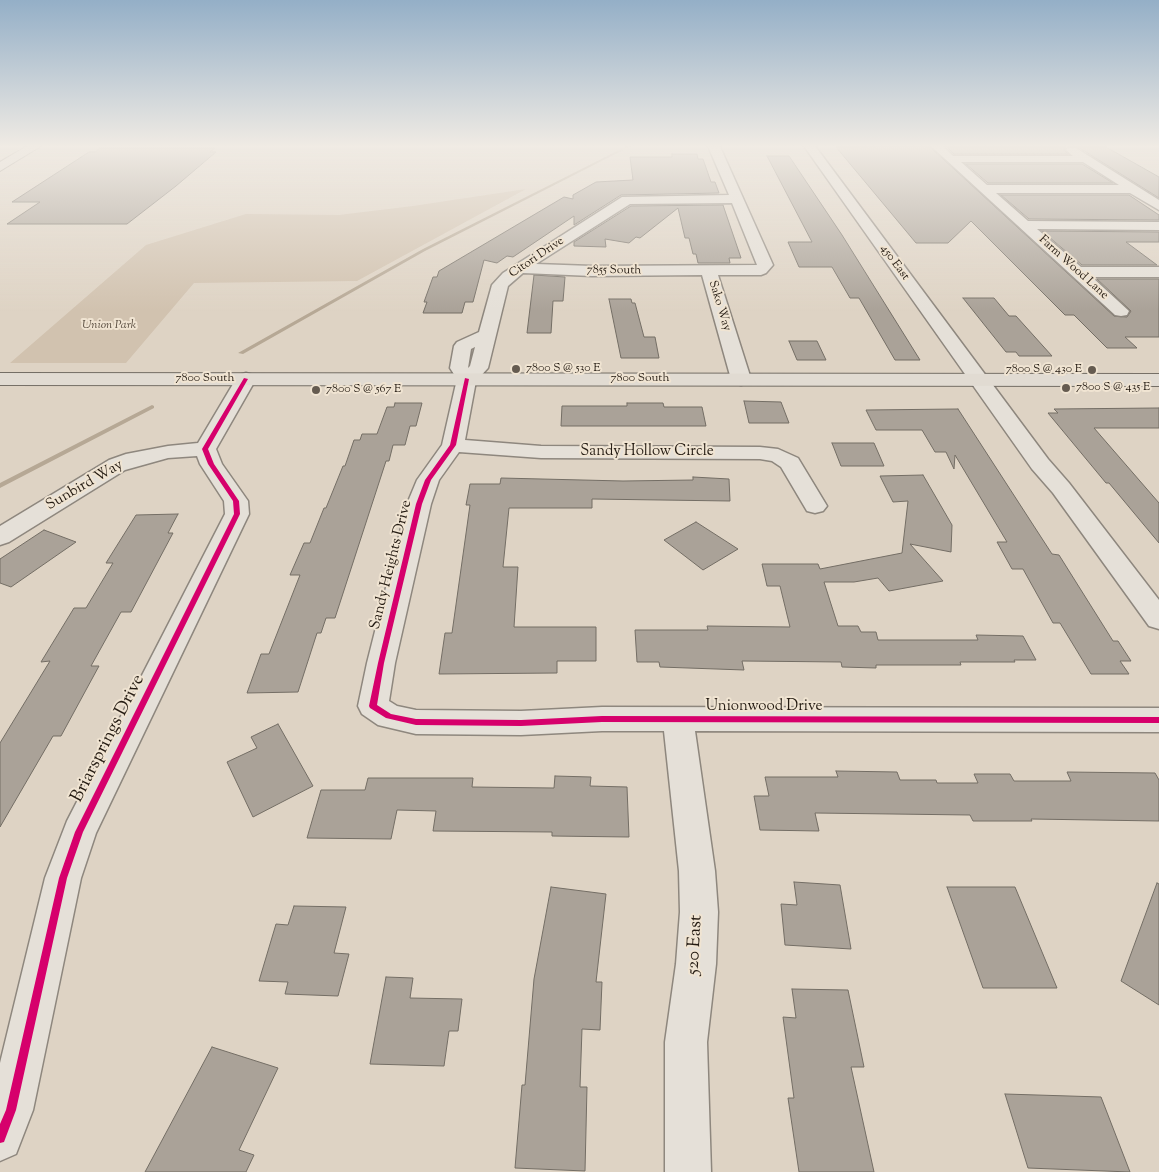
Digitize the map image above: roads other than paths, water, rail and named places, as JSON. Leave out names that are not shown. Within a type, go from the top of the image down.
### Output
[{"type":"main road","name":"7800 South","points":[[0,379],[1159,380]]},
{"type":"street","name":"Citori Drive","points":[[467,379],[479,368],[492,325],[500,285],[508,276],[626,201]]},
{"type":"street","name":"Sako Way","points":[[738,201],[764,268],[755,271],[708,271],[741,379]]},
{"type":"street","name":"450 East","points":[[849,201],[978,380]]},
{"type":"street","name":"Farm Wood Lane","points":[[997,201],[1121,311]]},
{"type":"street","points":[[1025,225],[1159,226]]},
{"type":"street","name":"7855 South","points":[[520,268],[592,271],[708,271]]},
{"type":"street","points":[[1078,272],[1159,272]]},
{"type":"street","points":[[206,449],[246,379]]},
{"type":"street","name":"Sandy Heights Drive","points":[[373,706],[381,664],[419,504],[428,480],[452,445],[467,379]]},
{"type":"street","points":[[978,380],[1159,619]]},
{"type":"street","name":"Sandy Hollow Circle","points":[[452,445],[541,452],[760,453],[778,456],[790,464],[815,506]]},
{"type":"street","name":"Sunbird Way","points":[[0,537],[117,465],[134,459],[168,452],[206,449]]},
{"type":"street","name":"Briarsprings Drive","points":[[4,1121],[63,878],[79,832],[237,514],[236,501],[210,464],[206,449]]},
{"type":"street","name":"Unionwood Drive","points":[[373,706],[389,716],[416,722],[521,723],[602,719],[1159,720]]},
{"type":"street","name":"520 East","points":[[678,719],[697,871],[698,895],[696,964],[686,1042],[688,1172]]},
{"type":"waterway","points":[[241,353],[424,250],[522,201]]},
{"type":"waterway","points":[[0,486],[152,407]]},
{"type":"place","name":"7800 S @ 530 E","points":[[516,369]]},
{"type":"place","name":"7800 S @ 430 E","points":[[1092,370]]},
{"type":"place","name":"7800 S @ 435 E","points":[[1066,388]]},
{"type":"place","name":"7800 S @ 567 E","points":[[316,390]]},
{"type":"park label","name":"Union Park","points":[[109,326]]}]
